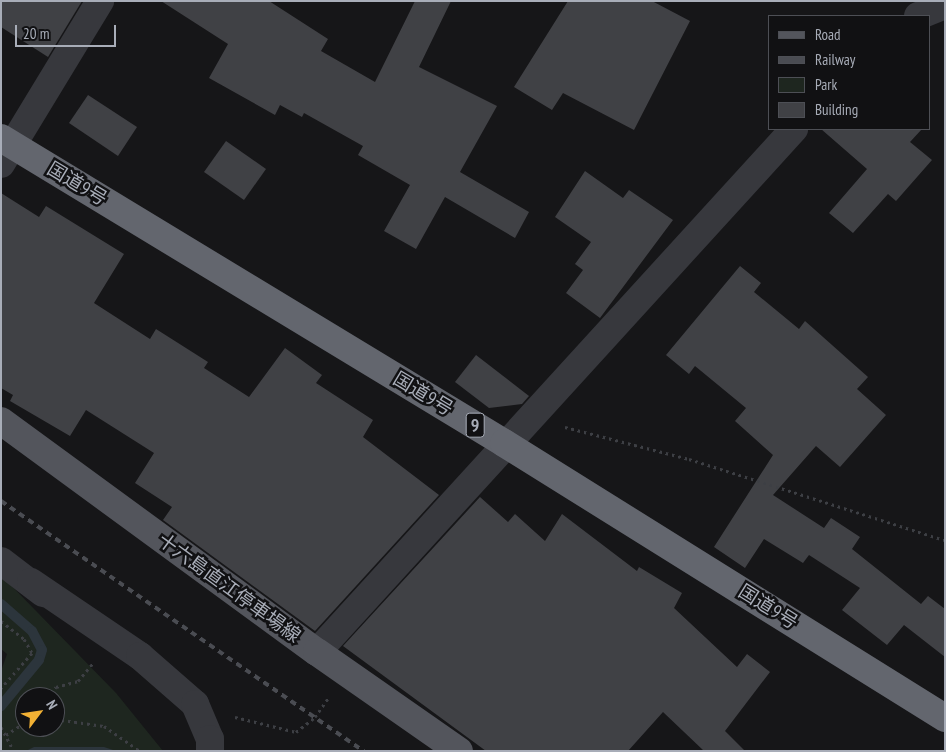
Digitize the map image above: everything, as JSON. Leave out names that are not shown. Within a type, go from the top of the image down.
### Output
[{"type":"highway","name":"国道9号","points":[[5,149],[504,443],[945,718]]},
{"type":"main road","name":"十六島直江停車場線","points":[[1,421],[317,652],[459,751]]},
{"type":"street","points":[[5,149],[100,1]]},
{"type":"street","points":[[920,15],[945,5]]},
{"type":"street","points":[[317,652],[504,443],[793,130]]},
{"type":"street","points":[[1,560],[140,656],[195,704],[210,739],[210,751]]},
{"type":"street","points":[[31,582],[101,645]]},
{"type":"path","points":[[528,417],[689,459],[945,540]]},
{"type":"path","points":[[1,621],[24,639],[32,654],[1,688]]},
{"type":"path","points":[[56,687],[78,681],[91,670],[101,645]]},
{"type":"path","points":[[195,704],[296,732],[315,717],[347,672]]},
{"type":"path","points":[[65,720],[104,726],[140,751]]},
{"type":"path","points":[[1,727],[14,751]]},
{"type":"path","points":[[6,735],[15,729]]},
{"type":"green space","points":[[1,575],[116,693],[163,751],[1,751],[1,671],[7,654],[1,649]]},
{"type":"shaded area","points":[[34,747],[104,747],[116,751],[26,751]]},
{"type":"building","points":[[1,1],[82,1],[48,57],[1,27]]},
{"type":"building","points":[[161,1],[269,1],[328,39],[321,51],[375,82],[415,1],[451,1],[419,67],[497,106],[460,172],[529,212],[515,238],[445,197],[416,249],[384,231],[410,185],[358,155],[363,146],[304,113],[302,117],[280,105],[275,115],[209,78],[228,44]]},
{"type":"building","points":[[568,1],[652,1],[690,21],[634,130],[563,93],[552,110],[514,87]]},
{"type":"building","points":[[88,95],[137,127],[118,156],[69,123]]},
{"type":"building","points":[[822,130],[921,130],[910,142],[932,160],[896,201],[888,194],[853,233],[829,213],[867,169]]},
{"type":"building","points":[[226,141],[266,169],[244,200],[204,172]]},
{"type":"building","points":[[585,171],[623,198],[629,190],[673,220],[600,318],[566,293],[583,270],[575,264],[591,242],[555,217]]},
{"type":"building","points":[[1,193],[39,217],[46,206],[124,254],[94,303],[150,339],[156,329],[208,362],[204,368],[249,397],[285,348],[322,375],[316,383],[373,420],[363,437],[439,495],[315,631],[163,520],[172,507],[135,483],[154,453],[86,410],[70,436],[10,401],[13,395],[1,388]]},
{"type":"building","points":[[740,266],[761,283],[754,292],[799,329],[805,321],[868,377],[857,389],[886,415],[840,467],[816,446],[773,495],[824,528],[831,518],[860,537],[852,549],[921,604],[928,596],[945,609],[945,657],[904,625],[887,645],[842,610],[860,588],[809,555],[803,563],[764,539],[745,568],[714,547],[773,455],[735,421],[746,408],[695,366],[689,374],[666,355]]},
{"type":"building","points":[[476,355],[529,396],[522,404],[489,408],[455,382]]},
{"type":"building","points":[[480,497],[508,522],[515,514],[545,541],[562,514],[637,571],[639,567],[682,593],[674,608],[737,667],[747,654],[770,672],[725,731],[745,751],[704,751],[663,712],[628,751],[486,751],[343,646]]},
{"type":"waterway","points":[[1,604],[32,631],[42,650],[39,660],[1,706]]},
{"type":"railway","points":[[1,501],[364,751]]}]
